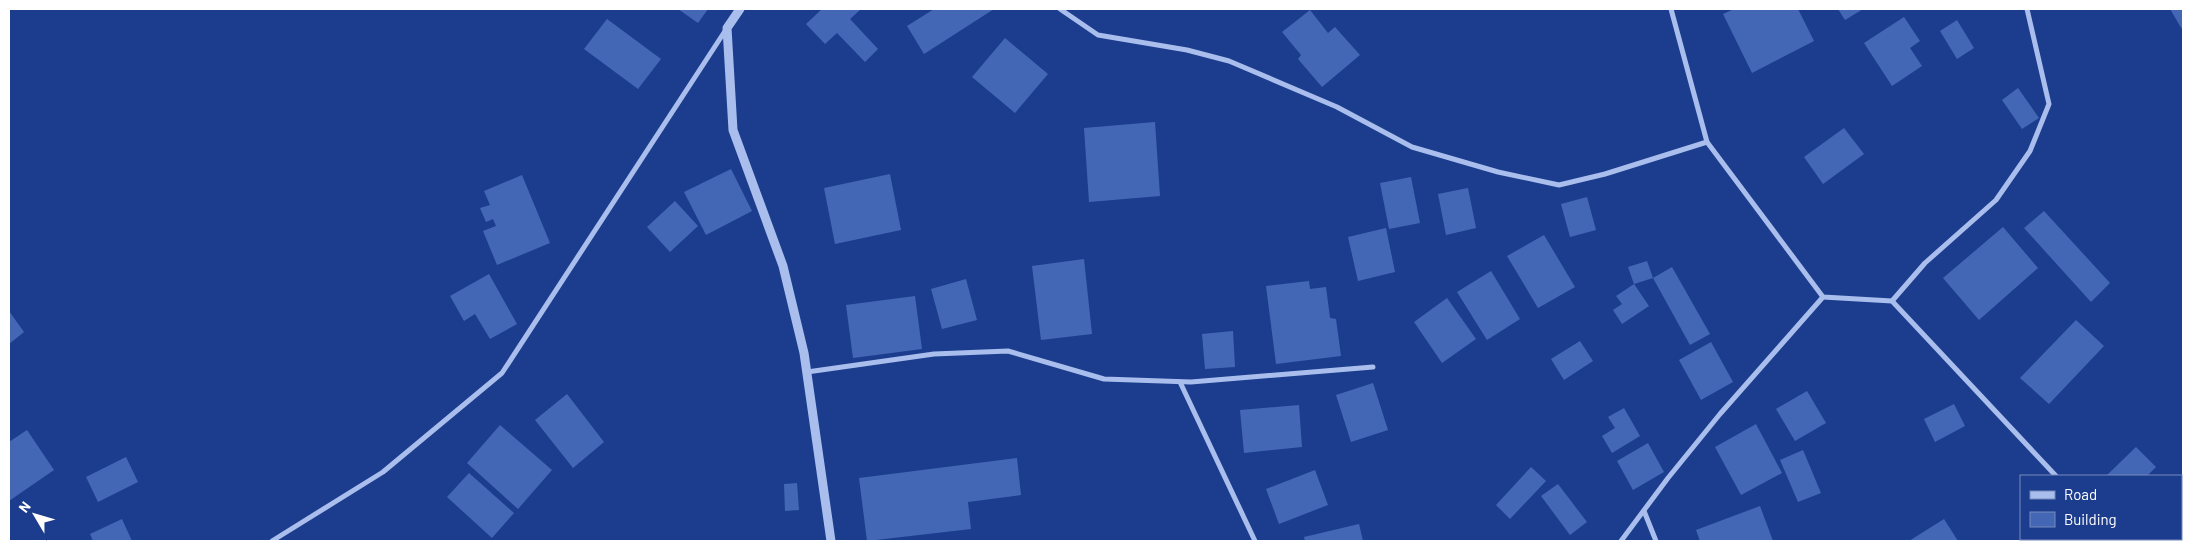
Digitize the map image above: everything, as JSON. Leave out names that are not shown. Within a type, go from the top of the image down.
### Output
[{"type":"street","points":[[272,541],[383,472],[502,372],[740,9]]},
{"type":"street","points":[[1060,9],[1098,35],[1188,50],[1229,61],[1338,107],[1412,147],[1498,172],[1559,185],[1605,174],[1707,142]]},
{"type":"street","points":[[1671,9],[1707,142],[1823,297],[1892,301],[2055,475]]},
{"type":"street","points":[[1892,301],[1926,263],[1996,200],[2030,151],[2049,104],[2027,9]]},
{"type":"street","points":[[727,28],[733,130],[783,266],[804,353],[831,541]]},
{"type":"street","points":[[1621,541],[1720,414],[1823,297]]},
{"type":"street","points":[[807,372],[934,354],[1008,350],[1104,379],[1180,382],[1373,367]]},
{"type":"street","points":[[1180,382],[1255,541]]},
{"type":"street","points":[[1644,510],[1656,541]]},
{"type":"building","points":[[678,9],[708,9],[698,23]]},
{"type":"building","points":[[822,9],[861,9],[850,19],[878,49],[865,62],[837,33],[825,44],[806,24]]},
{"type":"building","points":[[934,9],[994,9],[924,54],[907,26]]},
{"type":"building","points":[[1734,9],[1798,9],[1814,41],[1752,73],[1723,14]]},
{"type":"building","points":[[1838,9],[1863,9],[1845,20]]},
{"type":"building","points":[[2170,9],[2183,9],[2183,31]]},
{"type":"building","points":[[1310,10],[1328,33],[1335,27],[1360,55],[1322,87],[1298,59],[1301,55],[1282,32]]},
{"type":"building","points":[[1904,17],[1920,41],[1910,48],[1922,66],[1892,86],[1864,43]]},
{"type":"building","points":[[607,19],[661,59],[638,89],[584,49]]},
{"type":"building","points":[[1957,20],[1974,48],[1957,59],[1940,31]]},
{"type":"building","points":[[1005,38],[1048,74],[1015,113],[972,77]]},
{"type":"building","points":[[2018,88],[2039,118],[2022,129],[2002,100]]},
{"type":"building","points":[[1155,122],[1160,196],[1089,202],[1084,128]]},
{"type":"building","points":[[1844,128],[1864,154],[1823,184],[1804,157]]},
{"type":"building","points":[[731,169],[752,211],[706,235],[684,192]]},
{"type":"building","points":[[890,174],[901,230],[835,244],[824,188]]},
{"type":"building","points":[[522,175],[550,243],[497,265],[483,231],[496,226],[493,219],[486,222],[480,208],[490,205],[484,191]]},
{"type":"building","points":[[1411,177],[1420,223],[1389,229],[1380,183]]},
{"type":"building","points":[[1468,188],[1476,228],[1446,235],[1438,194]]},
{"type":"building","points":[[1587,197],[1596,230],[1570,237],[1561,204]]},
{"type":"building","points":[[675,201],[698,226],[670,252],[647,227]]},
{"type":"building","points":[[2044,211],[2110,283],[2091,302],[2024,228]]},
{"type":"building","points":[[2003,227],[2038,268],[1979,320],[1943,278]]},
{"type":"building","points":[[1386,228],[1395,272],[1358,281],[1348,237]]},
{"type":"building","points":[[1544,235],[1575,287],[1538,308],[1507,256]]},
{"type":"building","points":[[1084,259],[1092,334],[1041,340],[1032,266]]},
{"type":"building","points":[[1647,261],[1653,278],[1634,284],[1628,267]]},
{"type":"building","points":[[1672,267],[1710,334],[1690,345],[1653,278]]},
{"type":"building","points":[[1491,271],[1520,319],[1487,340],[1457,292]]},
{"type":"building","points":[[489,274],[517,324],[490,339],[475,314],[464,321],[450,296]]},
{"type":"building","points":[[966,279],[977,320],[942,329],[931,289]]},
{"type":"building","points":[[1309,281],[1310,289],[1326,287],[1330,318],[1336,319],[1341,356],[1276,364],[1266,286]]},
{"type":"building","points":[[1634,284],[1649,306],[1622,324],[1613,310],[1622,304],[1616,296]]},
{"type":"building","points":[[915,296],[922,349],[853,358],[846,305]]},
{"type":"building","points":[[1447,298],[1476,339],[1442,363],[1414,322]]},
{"type":"building","points":[[9,311],[24,332],[9,344]]},
{"type":"building","points":[[2076,320],[2104,346],[2049,404],[2020,378]]},
{"type":"building","points":[[1233,331],[1235,367],[1205,369],[1202,334]]},
{"type":"building","points":[[1580,341],[1593,361],[1564,380],[1551,359]]},
{"type":"building","points":[[1711,342],[1733,382],[1701,400],[1679,360]]},
{"type":"building","points":[[1373,383],[1388,430],[1351,442],[1336,395]]},
{"type":"building","points":[[1807,391],[1826,423],[1795,441],[1776,409]]},
{"type":"building","points":[[567,394],[604,442],[573,468],[535,420]]},
{"type":"building","points":[[1954,404],[1965,426],[1935,442],[1924,419]]},
{"type":"building","points":[[1299,405],[1302,447],[1244,453],[1240,410]]},
{"type":"building","points":[[1624,408],[1640,436],[1612,453],[1602,436],[1615,428],[1608,417]]},
{"type":"building","points":[[1756,424],[1782,473],[1741,495],[1715,447]]},
{"type":"building","points":[[500,425],[552,470],[518,509],[467,463]]},
{"type":"building","points":[[27,430],[54,470],[9,501],[9,442]]},
{"type":"building","points":[[1648,443],[1664,472],[1633,490],[1617,461]]},
{"type":"building","points":[[2136,447],[2156,467],[2148,475],[2107,475]]},
{"type":"building","points":[[1803,450],[1821,493],[1798,502],[1780,460]]},
{"type":"building","points":[[126,457],[138,482],[98,502],[86,477]]},
{"type":"building","points":[[1017,458],[1021,495],[968,502],[971,529],[867,541],[859,478]]},
{"type":"building","points":[[1531,467],[1546,481],[1510,519],[1496,505]]},
{"type":"building","points":[[1315,470],[1328,505],[1279,524],[1266,489]]},
{"type":"building","points":[[469,473],[514,513],[492,538],[447,497]]},
{"type":"building","points":[[797,483],[799,510],[785,511],[784,484]]},
{"type":"building","points":[[1558,484],[1587,522],[1570,535],[1541,496]]},
{"type":"building","points":[[1760,506],[1773,541],[1700,541],[1696,530]]},
{"type":"building","points":[[122,519],[132,541],[93,541],[90,534]]},
{"type":"building","points":[[1944,519],[1958,541],[1909,541]]},
{"type":"building","points":[[1359,524],[1363,541],[1305,541],[1304,537]]}]
